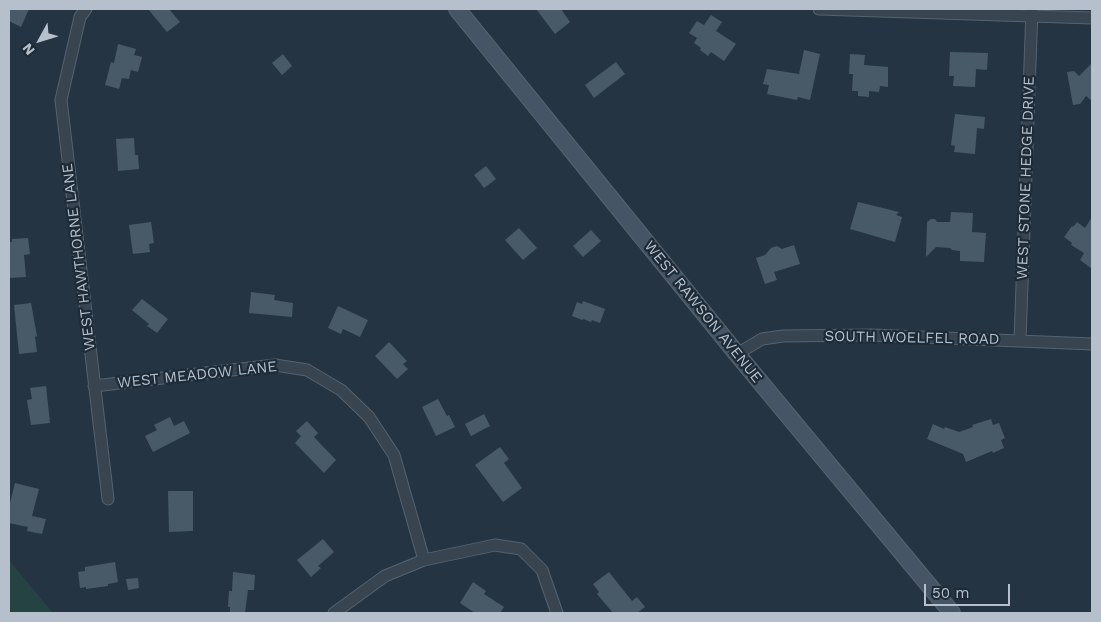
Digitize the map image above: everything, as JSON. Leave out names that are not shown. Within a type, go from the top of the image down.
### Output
[{"type":"main road","name":"WEST RAWSON AVENUE","points":[[457,9],[737,354],[952,613]]},
{"type":"street","points":[[819,9],[1032,12],[1092,18]]},
{"type":"street","name":"WEST STONE HEDGE DRIVE","points":[[1020,340],[1032,12]]},
{"type":"street","name":"WEST HAWTHORNE LANE","points":[[83,13],[61,100],[108,499]]},
{"type":"street","name":"SOUTH WOELFEL ROAD","points":[[737,354],[762,339],[783,336],[872,335],[1092,344]]},
{"type":"street","name":"WEST MEADOW LANE","points":[[94,386],[275,365],[307,370],[341,390],[370,417],[394,455],[424,560]]},
{"type":"street","points":[[334,613],[385,576],[424,560],[494,545],[521,549],[542,570],[557,613]]},
{"type":"green space","points":[[9,560],[53,613],[9,613]]},
{"type":"building","points":[[9,9],[29,9],[21,27],[9,21]]},
{"type":"building","points":[[148,9],[169,9],[180,22],[167,32]]},
{"type":"building","points":[[536,9],[561,9],[570,22],[555,34]]},
{"type":"building","points":[[711,15],[722,22],[716,31],[736,44],[724,61],[711,52],[708,56],[700,50],[701,48],[694,43],[697,38],[689,33],[697,21],[704,25]]},
{"type":"building","points":[[118,44],[136,49],[134,55],[142,57],[138,72],[131,70],[129,79],[122,78],[119,89],[105,85],[111,62],[114,63]]},
{"type":"building","points":[[804,50],[820,54],[810,100],[798,97],[797,100],[767,94],[769,85],[763,84],[767,69],[799,74]]},
{"type":"building","points":[[950,52],[988,53],[987,70],[976,69],[975,87],[953,86],[954,76],[949,76]]},
{"type":"building","points":[[283,54],[292,66],[282,75],[272,63]]},
{"type":"building","points":[[850,54],[865,55],[864,65],[888,67],[888,87],[880,86],[879,92],[869,91],[869,97],[858,96],[858,91],[852,91],[853,74],[849,74]]},
{"type":"building","points":[[616,62],[625,74],[594,98],[585,85]]},
{"type":"building","points":[[1092,63],[1092,101],[1086,96],[1080,104],[1073,105],[1067,72],[1074,71],[1079,76]]},
{"type":"building","points":[[955,114],[985,117],[984,129],[977,128],[975,154],[954,152],[955,146],[951,145]]},
{"type":"building","points":[[134,138],[135,155],[138,155],[139,169],[118,171],[116,139]]},
{"type":"building","points":[[486,166],[496,179],[484,188],[474,175]]},
{"type":"building","points":[[858,202],[899,212],[896,215],[902,217],[895,242],[850,229]]},
{"type":"building","points":[[951,212],[973,213],[972,232],[986,233],[984,262],[960,261],[960,251],[950,248],[936,247],[926,257],[927,222],[935,219],[937,222],[950,222]]},
{"type":"building","points":[[1092,217],[1092,269],[1080,260],[1084,253],[1071,245],[1072,243],[1064,237],[1077,222],[1085,228]]},
{"type":"building","points":[[151,222],[154,243],[149,244],[150,252],[133,254],[129,225]]},
{"type":"building","points":[[519,228],[537,248],[523,260],[505,240]]},
{"type":"building","points":[[591,230],[601,241],[583,257],[573,246]]},
{"type":"building","points":[[28,238],[30,254],[24,255],[26,277],[9,278],[9,242],[12,242],[12,239]]},
{"type":"building","points":[[794,245],[800,264],[774,272],[777,280],[765,284],[756,258],[765,255],[771,248],[777,246],[782,249]]},
{"type":"building","points":[[251,292],[275,295],[274,300],[293,303],[292,317],[249,313]]},
{"type":"building","points":[[142,299],[168,319],[157,333],[147,326],[149,324],[132,310]]},
{"type":"building","points":[[583,301],[605,309],[600,323],[572,316],[577,302],[582,304]]},
{"type":"building","points":[[31,303],[37,336],[35,337],[37,352],[19,354],[14,305]]},
{"type":"building","points":[[338,306],[368,320],[360,337],[343,329],[341,334],[328,328]]},
{"type":"building","points":[[389,342],[407,361],[403,364],[408,369],[397,379],[375,356]]},
{"type":"building","points":[[46,386],[50,423],[31,425],[27,400],[32,399],[30,388]]},
{"type":"building","points":[[438,399],[455,427],[436,436],[422,407]]},
{"type":"building","points":[[484,414],[490,426],[471,436],[465,424]]},
{"type":"building","points":[[170,417],[174,426],[184,421],[190,433],[153,452],[145,436],[157,430],[154,425]]},
{"type":"building","points":[[991,419],[993,425],[999,423],[1005,438],[1001,440],[1004,448],[966,462],[963,454],[927,439],[933,424],[944,429],[945,427],[959,432],[973,427],[972,425]]},
{"type":"building","points":[[307,421],[318,433],[314,437],[336,460],[324,473],[295,443],[301,436],[296,431]]},
{"type":"building","points":[[500,447],[509,459],[504,463],[522,488],[503,502],[475,465]]},
{"type":"building","points":[[15,483],[39,489],[32,516],[46,519],[42,534],[27,531],[28,527],[9,523],[9,507]]},
{"type":"building","points":[[168,491],[193,491],[193,531],[169,532]]},
{"type":"building","points":[[323,539],[334,552],[318,566],[321,568],[311,577],[297,560]]},
{"type":"building","points":[[115,562],[118,582],[108,584],[108,586],[80,588],[78,572],[85,571],[85,567]]},
{"type":"building","points":[[233,572],[255,575],[254,590],[248,590],[245,613],[230,613],[230,607],[228,607],[229,591],[232,591]]},
{"type":"building","points":[[609,572],[632,601],[637,597],[645,607],[637,613],[613,613],[597,594],[599,592],[593,584]]},
{"type":"building","points":[[138,578],[139,588],[128,590],[126,579]]},
{"type":"building","points":[[473,582],[486,591],[484,594],[504,607],[500,613],[475,613],[460,603]]}]
